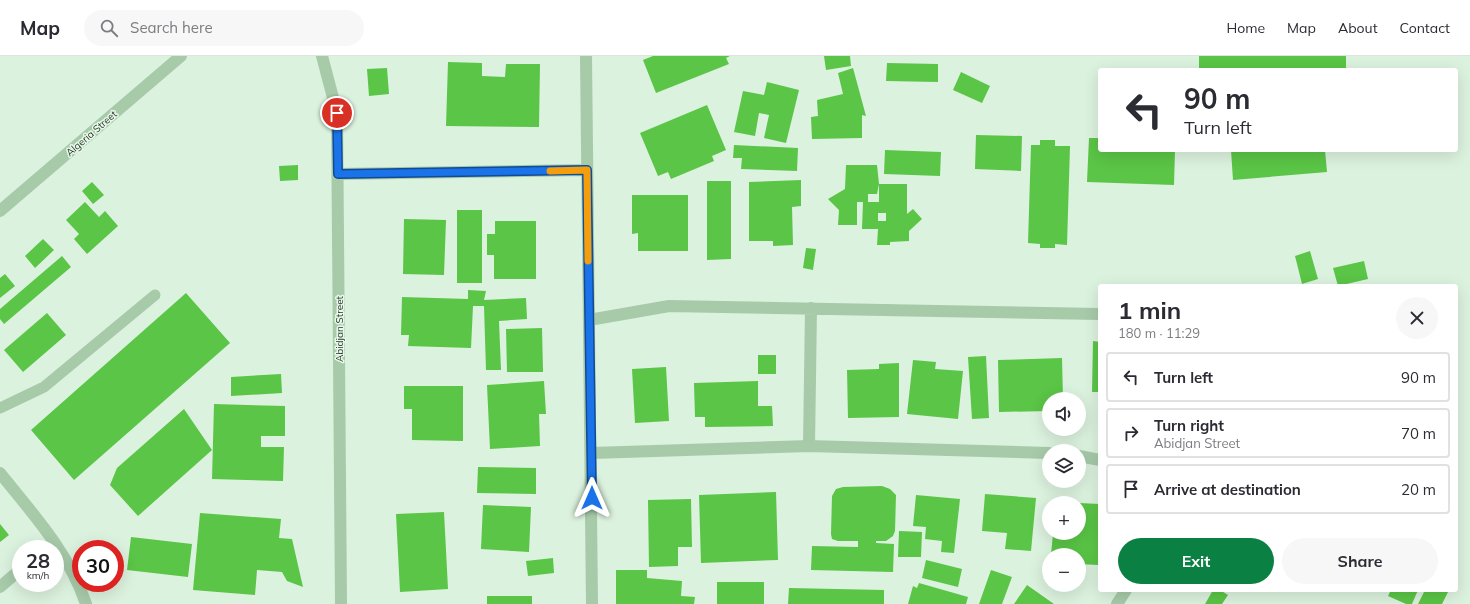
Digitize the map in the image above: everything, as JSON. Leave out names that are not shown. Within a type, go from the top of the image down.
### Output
[{"type":"street","name":"Algeria Street","points":[[0,211],[182,56]]},
{"type":"street","name":"Abidjan Street","points":[[322,56],[337,113],[342,604]]},
{"type":"street","points":[[586,56],[592,452],[592,604]]},
{"type":"street","points":[[338,174],[587,170]]},
{"type":"street","points":[[589,320],[669,306],[1098,314]]},
{"type":"street","points":[[809,446],[811,308]]},
{"type":"street","points":[[592,452],[809,446],[1042,453]]},
{"type":"street","points":[[1086,457],[1098,460]]},
{"type":"street","points":[[0,473],[54,540]]},
{"type":"street","points":[[64,558],[82,591],[86,604]]},
{"type":"street","points":[[0,587],[12,577]]},
{"type":"street","points":[[1117,604],[1125,592]]},
{"type":"lane","points":[[0,408],[44,388],[155,295]]},
{"type":"building","points":[[653,56],[730,56],[726,58],[729,64],[656,93],[643,60]]},
{"type":"building","points":[[824,56],[850,56],[851,66],[826,70]]},
{"type":"building","points":[[1199,56],[1346,56],[1346,68],[1199,68]]},
{"type":"building","points":[[448,62],[482,63],[482,76],[505,77],[506,64],[540,64],[539,127],[446,126]]},
{"type":"building","points":[[887,63],[938,64],[938,82],[886,81]]},
{"type":"building","points":[[387,68],[389,94],[369,96],[367,69]]},
{"type":"building","points":[[853,68],[866,116],[862,115],[862,138],[812,139],[811,117],[818,116],[817,100],[843,94],[838,73]]},
{"type":"building","points":[[961,72],[990,86],[982,103],[953,90]]},
{"type":"building","points":[[767,82],[799,90],[786,143],[764,138],[769,115],[759,113],[755,136],[734,132],[743,91],[764,95]]},
{"type":"building","points":[[707,105],[726,150],[712,156],[714,161],[671,179],[668,172],[658,176],[640,133]]},
{"type":"building","points":[[976,135],[1022,136],[1021,171],[975,169]]},
{"type":"building","points":[[1089,138],[1098,138],[1098,152],[1175,152],[1174,185],[1087,182]]},
{"type":"building","points":[[1040,140],[1055,140],[1055,146],[1070,146],[1067,245],[1055,244],[1055,248],[1040,248],[1040,244],[1028,243],[1031,145],[1040,145]]},
{"type":"building","points":[[734,145],[798,148],[797,171],[741,169],[742,158],[733,158]]},
{"type":"building","points":[[885,150],[941,152],[940,176],[884,174]]},
{"type":"building","points":[[1231,152],[1325,152],[1327,172],[1233,180]]},
{"type":"building","points":[[298,165],[298,180],[280,181],[279,166]]},
{"type":"building","points":[[846,165],[877,165],[879,184],[907,184],[907,214],[913,209],[922,219],[909,231],[909,241],[890,242],[890,245],[877,245],[878,229],[862,229],[863,202],[857,202],[857,225],[838,225],[839,210],[828,199],[845,189]],"holes":[[[879,184],[879,202],[868,202],[868,194],[877,194]],[[878,213],[886,213],[886,221],[878,221]]]},
{"type":"building","points":[[801,180],[801,206],[792,207],[793,245],[773,246],[773,241],[749,241],[749,182]]},
{"type":"building","points":[[707,181],[731,181],[731,259],[707,260]]},
{"type":"building","points":[[92,182],[104,195],[93,204],[82,191]]},
{"type":"building","points":[[632,195],[688,195],[688,251],[638,251],[638,233],[632,234]]},
{"type":"building","points":[[85,202],[99,217],[105,211],[118,226],[87,254],[74,239],[79,234],[66,220]]},
{"type":"building","points":[[457,210],[482,210],[482,283],[457,283]]},
{"type":"building","points":[[404,219],[446,220],[444,275],[403,274]]},
{"type":"building","points":[[495,221],[536,221],[536,279],[494,279],[494,255],[487,255],[487,234],[495,234]]},
{"type":"building","points":[[43,239],[54,250],[35,268],[25,256]]},
{"type":"building","points":[[806,248],[816,249],[813,270],[803,268]]},
{"type":"building","points":[[1310,251],[1318,279],[1302,284],[1295,256]]},
{"type":"building","points":[[62,256],[71,267],[4,324],[0,319],[0,309]]},
{"type":"building","points":[[1364,261],[1368,279],[1347,284],[1337,284],[1333,268]]},
{"type":"building","points":[[5,274],[15,286],[0,298],[0,278]]},
{"type":"building","points":[[468,290],[486,291],[484,300],[526,298],[527,319],[499,321],[501,370],[486,370],[484,306],[473,306],[471,348],[408,346],[409,335],[401,335],[402,297],[468,299]]},
{"type":"building","points":[[186,293],[230,343],[74,480],[31,430]]},
{"type":"building","points":[[47,313],[66,335],[23,372],[4,350]]},
{"type":"building","points":[[542,328],[543,372],[507,372],[506,329]]},
{"type":"building","points":[[1093,341],[1098,342],[1098,392],[1092,392]]},
{"type":"building","points":[[758,355],[776,355],[776,374],[758,374]]},
{"type":"building","points":[[986,356],[989,418],[972,419],[968,357]]},
{"type":"building","points":[[1062,358],[1063,392],[1042,392],[1042,411],[999,412],[998,360]]},
{"type":"building","points":[[913,360],[936,362],[935,369],[963,371],[958,419],[907,414]]},
{"type":"building","points":[[899,363],[899,417],[848,418],[847,370],[879,369],[879,364]]},
{"type":"building","points":[[666,367],[669,421],[635,423],[632,369]]},
{"type":"building","points":[[281,374],[282,393],[231,396],[231,377]]},
{"type":"building","points":[[544,381],[546,414],[539,414],[540,446],[490,449],[487,385]]},
{"type":"building","points":[[758,381],[758,406],[772,406],[773,426],[705,427],[705,417],[695,417],[694,383]]},
{"type":"building","points":[[404,386],[463,386],[463,441],[412,440],[412,409],[404,409]]},
{"type":"building","points":[[214,404],[285,406],[285,436],[261,436],[261,447],[284,447],[283,481],[212,479]]},
{"type":"building","points":[[184,409],[212,450],[138,516],[110,485],[117,468]]},
{"type":"building","points":[[478,467],[536,468],[536,494],[477,493]]},
{"type":"building","points":[[882,486],[890,489],[896,495],[895,531],[893,536],[886,541],[876,541],[876,543],[894,544],[893,572],[811,570],[812,546],[858,547],[858,541],[838,541],[832,539],[832,496],[836,489],[843,487]]},
{"type":"building","points":[[776,492],[778,560],[701,563],[699,495]]},
{"type":"building","points":[[985,494],[1036,498],[1031,551],[1005,549],[1007,533],[982,531]]},
{"type":"building","points":[[916,495],[960,499],[954,553],[941,552],[942,541],[925,539],[926,527],[913,526]]},
{"type":"building","points":[[691,499],[692,547],[678,547],[678,566],[649,567],[648,500]]},
{"type":"building","points":[[1086,503],[1098,504],[1098,565],[1086,564],[1086,548],[1052,548],[1052,540],[1086,540]]},
{"type":"building","points":[[483,505],[531,507],[529,552],[481,549]]},
{"type":"building","points":[[444,512],[448,589],[400,592],[396,514]]},
{"type":"building","points":[[200,513],[281,519],[279,538],[292,539],[303,587],[287,581],[282,572],[257,570],[255,595],[193,590]]},
{"type":"building","points":[[0,524],[9,535],[0,542]]},
{"type":"building","points":[[899,531],[922,532],[921,557],[898,557]]},
{"type":"building","points":[[131,537],[192,544],[188,577],[127,570]]},
{"type":"building","points":[[553,558],[554,573],[528,576],[526,561]]},
{"type":"building","points":[[926,560],[962,569],[958,587],[922,578]]},
{"type":"building","points":[[616,570],[647,570],[647,578],[682,581],[681,596],[695,597],[694,604],[616,604]]},
{"type":"building","points":[[991,570],[1012,577],[1002,604],[979,604]]},
{"type":"building","points":[[717,582],[764,582],[764,604],[717,604]]},
{"type":"building","points":[[919,583],[968,597],[966,604],[908,604],[913,586],[917,588]]},
{"type":"building","points":[[1027,585],[1054,604],[1014,604]]},
{"type":"building","points":[[789,588],[884,590],[884,604],[788,604]]},
{"type":"building","points":[[1212,592],[1223,592],[1228,595],[1222,604],[1205,604]]},
{"type":"building","points":[[1390,592],[1417,592],[1412,604],[1406,604],[1388,596]]},
{"type":"building","points":[[1424,592],[1448,592],[1442,604],[1418,604]]},
{"type":"building","points":[[487,596],[532,596],[532,604],[487,604]]},
{"type":"slow traffic","points":[[550,171],[587,170],[588,261]]},
{"type":"route","points":[[337,113],[338,174],[587,170],[592,498]]}]
